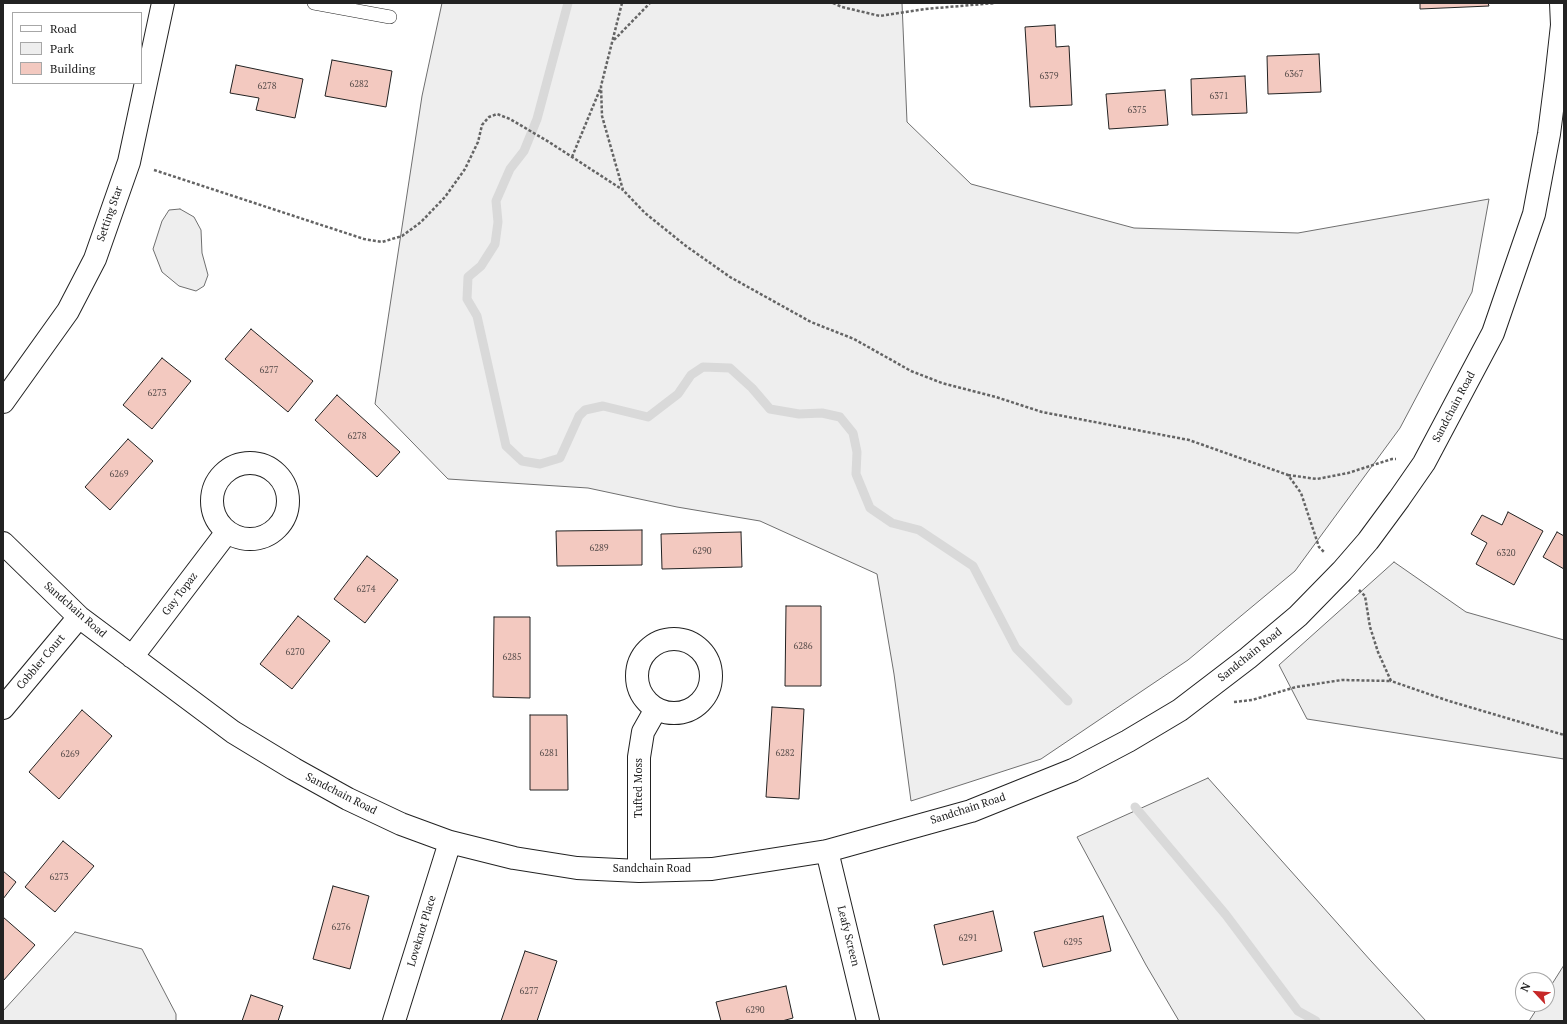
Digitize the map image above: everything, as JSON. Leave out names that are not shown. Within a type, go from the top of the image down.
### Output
[{"type":"street","name":"Setting Star","points":[[3,402],[68,311],[95,259],[129,162],[163,3]]},
{"type":"street","name":"Sandchain Road","points":[[3,543],[79,616],[233,732],[294,770],[348,799],[401,824],[450,842],[514,858],[577,868],[639,871],[712,869],[827,851],[971,811],[1073,770],[1128,741],[1180,710],[1248,658],[1298,616],[1342,571],[1372,535],[1424,462],[1492,333],[1534,214],[1549,134],[1562,25],[1561,3]]},
{"type":"street","name":"Gay Topaz","points":[[132,657],[227,532]]},
{"type":"street","name":"Cobbler Court","points":[[3,708],[79,616]]},
{"type":"street","name":"Tufted Moss","points":[[639,871],[639,757],[643,732],[656,709]]},
{"type":"street","name":"Loveknot Place","points":[[394,1021],[450,842]]},
{"type":"street","name":"Leafy Screen","points":[[827,851],[868,1021]]},
{"type":"lane","points":[[314,3],[390,17]]},
{"type":"path","points":[[572,157],[601,86],[622,3]]},
{"type":"path","points":[[613,41],[650,3]]},
{"type":"path","points":[[833,3],[842,7],[880,16],[925,9],[995,3]]},
{"type":"path","points":[[601,86],[602,116],[623,190]]},
{"type":"path","points":[[129,162],[364,239],[382,242],[402,236],[421,222],[445,197],[465,169],[478,142],[482,125],[489,117],[497,114],[510,119],[549,142],[623,190],[645,213],[668,232],[730,277],[811,322],[854,339],[911,371],[942,383],[996,396],[1042,412],[1188,440],[1288,474],[1317,479],[1348,474],[1392,459],[1424,462]]},
{"type":"path","points":[[1288,474],[1302,493],[1320,547],[1365,596],[1370,627],[1378,652],[1391,681]]},
{"type":"path","points":[[1230,703],[1252,700],[1296,687],[1342,680],[1391,681],[1564,735]]},
{"type":"green space","points":[[442,3],[902,3],[907,122],[971,184],[1134,228],[1298,233],[1489,199],[1472,292],[1400,428],[1295,571],[1188,660],[1041,759],[911,801],[894,674],[877,574],[760,521],[677,507],[588,488],[448,479],[375,404],[422,96]]},
{"type":"green space","points":[[180,209],[194,217],[201,230],[202,253],[208,275],[204,286],[196,291],[179,286],[162,272],[153,249],[162,221],[169,210]]},
{"type":"green space","points":[[1394,562],[1466,612],[1564,640],[1564,759],[1307,719],[1279,665]]},
{"type":"green space","points":[[1208,778],[1426,1021],[1179,1021],[1146,965],[1077,837]]},
{"type":"green space","points":[[75,932],[142,949],[176,1014],[176,1021],[3,1021],[3,1011]]},
{"type":"green space","points":[[1564,965],[1564,1021],[1529,1021],[1535,1012],[1555,1012],[1555,979]]},
{"type":"building","points":[[1420,3],[1488,3],[1489,6],[1420,9]]},
{"type":"building","points":[[1055,25],[1056,47],[1069,46],[1072,105],[1030,107],[1025,27]]},
{"type":"building","points":[[1319,54],[1321,92],[1268,94],[1267,56]]},
{"type":"building","points":[[332,60],[392,71],[386,107],[325,96]]},
{"type":"building","points":[[236,65],[303,79],[295,118],[256,110],[259,98],[230,93]]},
{"type":"building","points":[[1245,76],[1247,113],[1192,115],[1191,79]]},
{"type":"building","points":[[1165,90],[1168,125],[1109,129],[1106,94]]},
{"type":"building","points":[[251,329],[313,381],[288,412],[225,359]]},
{"type":"building","points":[[162,358],[191,381],[152,429],[123,405]]},
{"type":"building","points":[[337,395],[400,452],[377,477],[315,420]]},
{"type":"building","points":[[128,439],[153,461],[110,510],[85,487]]},
{"type":"building","points":[[1508,512],[1543,531],[1514,585],[1476,564],[1487,543],[1471,534],[1482,515],[1502,525]]},
{"type":"building","points":[[642,530],[642,565],[557,566],[556,531]]},
{"type":"building","points":[[741,532],[742,567],[662,569],[661,534]]},
{"type":"building","points":[[1557,532],[1564,536],[1564,569],[1543,557]]},
{"type":"building","points":[[367,556],[398,580],[365,623],[334,599]]},
{"type":"building","points":[[786,606],[821,606],[821,686],[785,686]]},
{"type":"building","points":[[298,616],[330,641],[292,689],[260,664]]},
{"type":"building","points":[[494,617],[530,617],[530,698],[493,697]]},
{"type":"building","points":[[772,707],[804,709],[799,799],[766,797]]},
{"type":"building","points":[[82,710],[112,736],[59,799],[29,772]]},
{"type":"building","points":[[530,715],[567,715],[568,790],[530,790]]},
{"type":"building","points":[[63,841],[94,866],[55,912],[25,887]]},
{"type":"building","points":[[3,871],[16,882],[3,899]]},
{"type":"building","points":[[333,886],[369,896],[350,969],[313,959]]},
{"type":"building","points":[[993,911],[1002,951],[943,965],[934,925]]},
{"type":"building","points":[[1103,916],[1111,951],[1043,967],[1034,932]]},
{"type":"building","points":[[3,917],[35,945],[3,981]]},
{"type":"building","points":[[525,951],[557,961],[537,1021],[501,1021]]},
{"type":"building","points":[[786,986],[793,1018],[782,1021],[721,1021],[716,1002]]},
{"type":"building","points":[[251,995],[283,1006],[278,1021],[242,1021]]},
{"type":"waterway","points":[[568,3],[537,119],[524,151],[510,169],[496,201],[498,222],[495,244],[481,266],[468,277],[467,299],[477,316],[506,446],[522,461],[540,464],[560,458],[579,416],[585,410],[603,406],[648,417],[678,394],[691,375],[703,367],[730,368],[752,388],[770,409],[799,414],[822,413],[840,417],[853,433],[857,452],[856,474],[870,508],[892,523],[919,530],[973,566],[1016,648],[1068,701]]},
{"type":"waterway","points":[[1135,807],[1226,915],[1298,1011],[1316,1021]]}]
